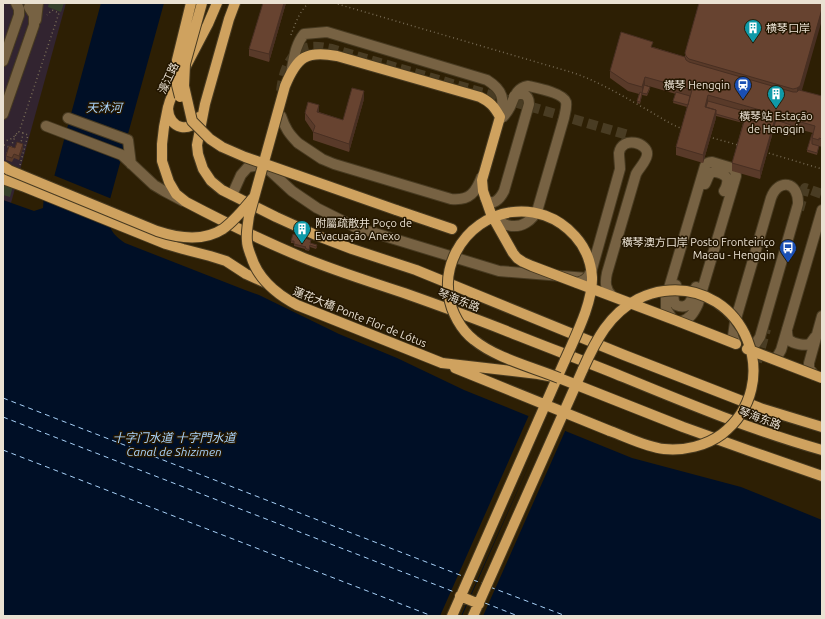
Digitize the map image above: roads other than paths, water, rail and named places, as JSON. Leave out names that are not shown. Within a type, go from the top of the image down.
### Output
[{"type":"main road","points":[[191,3],[177,60],[176,84],[181,100],[192,121],[210,139],[245,157],[452,229]]},
{"type":"main road","points":[[192,121],[184,86],[185,64],[202,3]]},
{"type":"main road","name":"濠江路","points":[[205,104],[198,119],[192,126],[184,127],[174,124],[170,119],[168,108],[180,76],[208,24],[217,3]]},
{"type":"main road","points":[[205,104],[233,3]]},
{"type":"main road","name":"蓮花大橋 Ponte Flor de Lótus","points":[[473,616],[555,433],[561,418],[564,411],[567,404],[590,354],[606,325],[624,307],[645,296],[666,290],[683,290],[707,297],[717,302],[727,310],[743,330],[749,342],[753,357],[754,370],[753,384],[745,406],[731,426],[716,438],[697,447],[664,449],[639,442],[610,431],[566,413],[559,410],[297,305],[284,299],[266,283],[253,265],[247,242],[248,222],[285,86],[297,63],[304,57],[311,54],[321,53],[338,56],[480,97],[488,101],[495,108],[499,121]]},
{"type":"main road","name":"琴海东路","points":[[205,104],[197,144],[198,154],[203,169],[211,181],[222,190],[318,236],[416,270],[745,402],[822,427]]},
{"type":"main road","name":"琴海东路","points":[[168,108],[162,144],[162,161],[169,182],[176,194],[186,202],[258,238],[304,258],[501,329],[727,419],[792,442],[822,450]]},
{"type":"main road","points":[[499,121],[484,173],[482,186],[491,214],[509,247],[517,258],[532,266],[676,320],[818,376]]},
{"type":"main road","points":[[3,166],[9,170],[157,231],[180,237],[204,237],[223,229],[256,195]]},
{"type":"main road","points":[[3,179],[166,244],[226,261],[246,274],[266,283]]},
{"type":"main road","name":"蓮花大橋 Ponte Flor de Lótus","points":[[452,616],[460,596],[552,389],[555,382],[558,374],[581,321],[590,293],[592,278],[590,262],[586,252],[580,241],[566,226],[546,215],[529,212],[516,212],[493,217],[472,230],[465,238],[453,258],[447,276],[449,301],[455,315],[472,339],[490,351],[503,357],[545,372],[552,375],[559,378],[691,429],[822,476]]},
{"type":"main road","name":"蓮花大橋 Ponte Flor de Lótus","points":[[442,363],[559,378]]},
{"type":"main road","points":[[460,596],[479,604]]},
{"type":"street","points":[[3,61],[19,15],[17,3],[35,4],[34,25],[3,114]]},
{"type":"street","points":[[291,73],[300,38],[304,34],[327,32],[487,80],[499,89],[502,94],[502,108],[499,121]]},
{"type":"street","points":[[491,214],[501,222],[513,226],[530,221],[535,216],[566,111],[566,102],[565,99],[556,93],[528,86],[522,87],[514,96],[510,107],[499,121]]},
{"type":"street","points":[[485,198],[490,202],[496,201],[499,200],[504,192],[530,104],[528,97],[525,94],[514,96]]},
{"type":"street","points":[[281,116],[285,128],[298,143],[311,152],[334,164],[451,200],[464,199],[470,196],[477,189],[484,173]]},
{"type":"street","points":[[68,118],[128,140],[132,164]]},
{"type":"street","points":[[46,126],[122,155],[154,185],[186,202]]},
{"type":"street","points":[[577,283],[586,280],[592,269],[620,169],[619,154],[621,148],[628,142],[642,145],[648,154],[646,160],[636,174],[607,273],[606,286],[612,296]]},
{"type":"street","points":[[712,162],[735,170],[736,176],[698,304],[691,316],[686,320],[676,320],[666,309],[666,298],[695,200],[707,163],[712,162]]},
{"type":"street","points":[[232,195],[241,175],[248,167],[259,165],[266,167],[292,191],[317,208],[355,227],[499,271],[586,278]]},
{"type":"street","points":[[711,172],[725,175],[728,181],[693,295],[688,305],[683,307],[674,303],[674,294],[706,183],[711,172]]},
{"type":"street","points":[[695,200],[706,183]]},
{"type":"street","points":[[736,344],[733,336],[735,322],[772,194],[779,187],[788,185],[794,188],[797,193],[798,204],[760,337],[756,343],[747,349]]},
{"type":"street","points":[[716,242],[724,193]]},
{"type":"street","points":[[773,359],[777,357],[781,350],[822,210]]},
{"type":"street","points":[[818,376],[809,368],[809,363],[822,316]]},
{"type":"street","points":[[787,329],[787,336],[790,340],[804,345],[810,344],[817,334]]},
{"type":"street","points":[[745,402],[757,362]]},
{"type":"water","name":"十字门水道 十字門水道 Canal de Shizimen","points":[[101,3],[164,3],[109,203],[110,226],[119,239],[125,243],[259,295],[339,334],[397,358],[464,390],[632,458],[741,487],[822,520],[822,616],[3,616],[3,200],[34,211],[43,208],[44,194],[51,188]]},
{"type":"tunnel","points":[[281,91],[283,77],[288,64],[297,53],[310,47],[332,49],[628,135],[623,151]]},
{"type":"tunnel","points":[[799,210],[805,188],[822,194]]},
{"type":"tunnel","points":[[757,362],[766,329]]},
{"type":"place","name":"横琴口岸","points":[[753,43]]},
{"type":"place","name":"橫琴 Hengqin","points":[[743,100]]},
{"type":"place","name":"橫琴站 Estação de Hengqin","points":[[776,109]]},
{"type":"place","name":"附屬疏散井 Poço de Evacuação Anexo","points":[[302,244]]},
{"type":"place","name":"橫琴澳方口岸 Posto Fronteiriço Macau - Hengqin","points":[[788,263]]},
{"type":"water label","name":"天沐河","points":[[104,108]]}]
